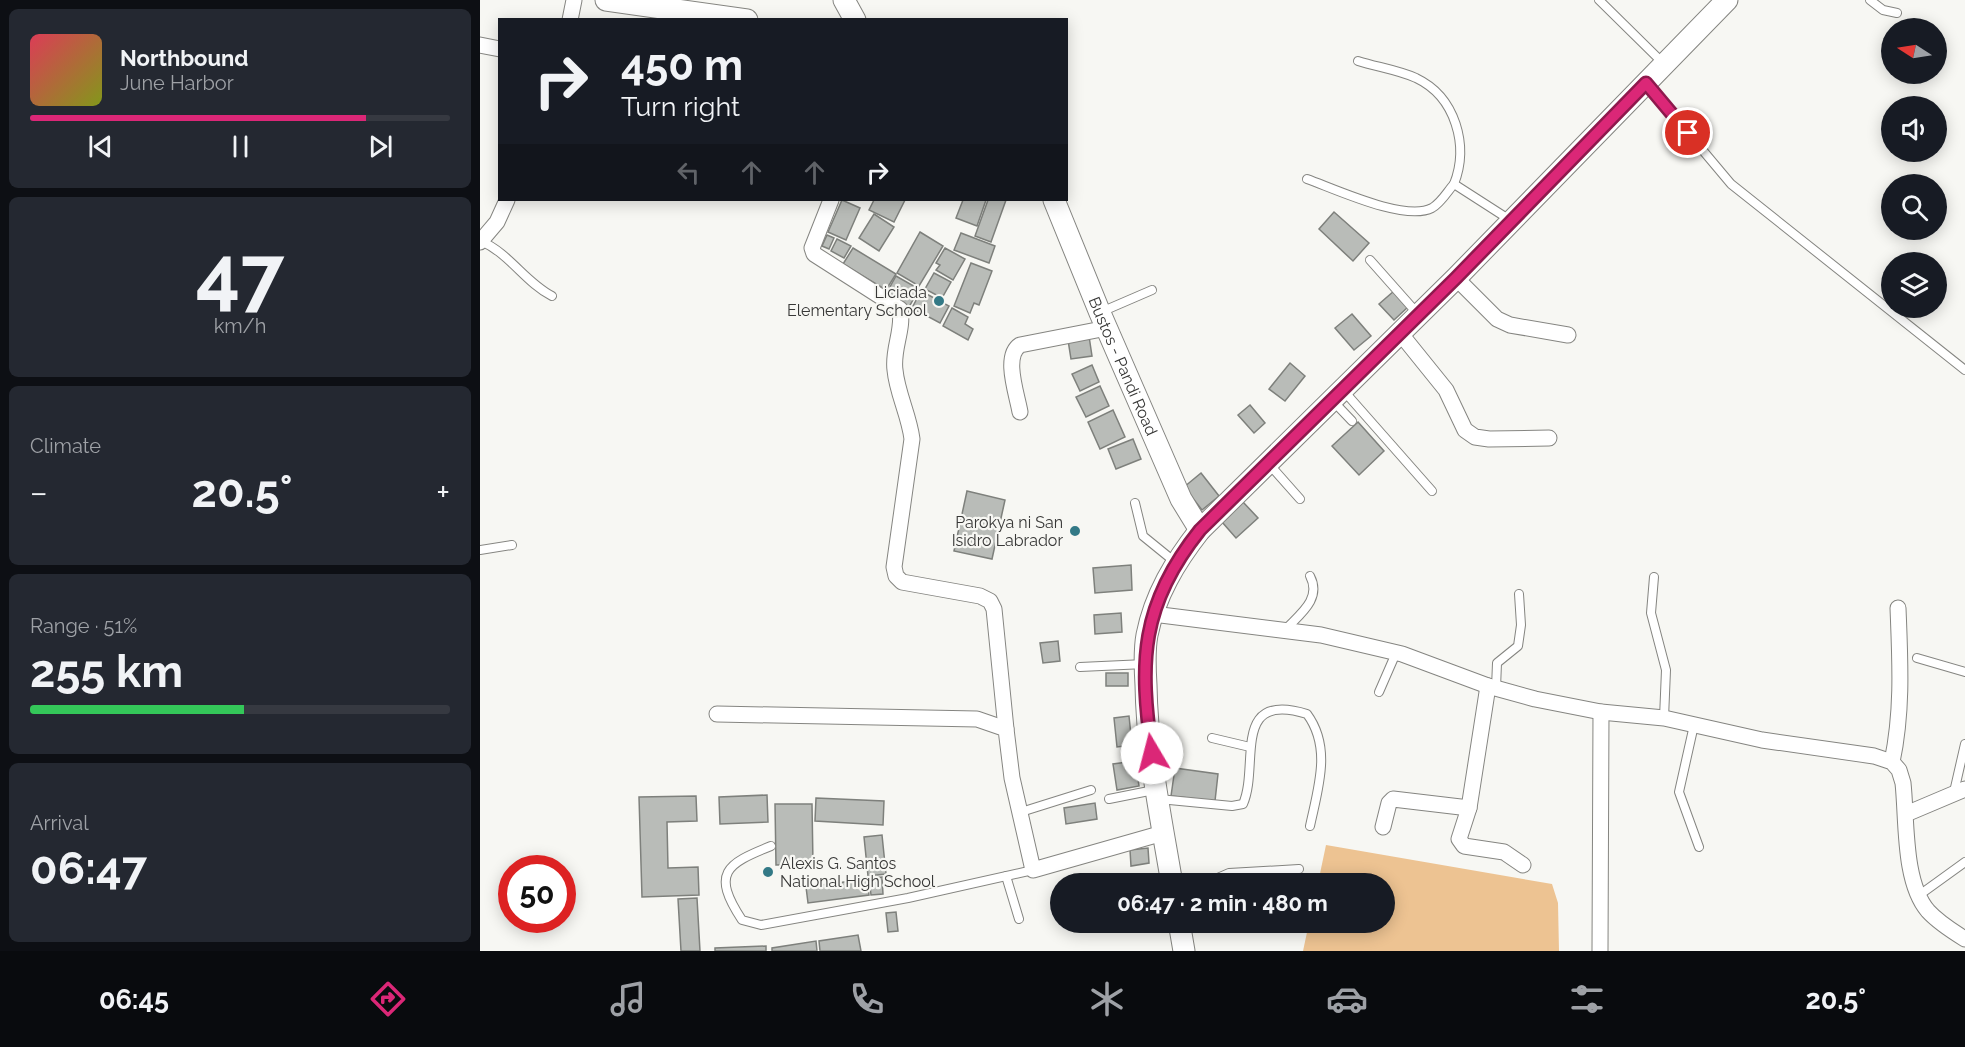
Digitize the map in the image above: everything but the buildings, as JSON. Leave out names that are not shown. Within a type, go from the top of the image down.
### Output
[{"type":"main road","points":[[606,0],[738,18]]},
{"type":"main road","points":[[844,0],[854,18]]},
{"type":"main road","points":[[1170,873],[1146,716],[1145,664],[1147,637],[1153,614],[1175,562],[1200,530],[1456,278],[1727,0]]},
{"type":"main road","name":"Bustos - Pandi Road","points":[[1054,201],[1103,321],[1181,499],[1200,530]]},
{"type":"main road","points":[[1181,933],[1184,951]]},
{"type":"street","points":[[570,18],[574,0]]},
{"type":"street","points":[[480,45],[498,49]]},
{"type":"street","points":[[480,242],[497,222],[507,201]]},
{"type":"street","points":[[831,201],[812,248],[814,254],[900,309],[902,317],[894,370],[910,419],[912,439],[894,567],[896,576],[902,582],[980,596],[990,601],[994,609],[1012,778],[1033,870],[1163,833]]},
{"type":"street","points":[[1456,278],[1497,319],[1510,325],[1568,335]]},
{"type":"street","points":[[1020,412],[1011,354],[1014,349],[1020,345],[1103,321]]},
{"type":"street","points":[[1400,333],[1446,390],[1466,430],[1475,437],[1489,439],[1550,438]]},
{"type":"street","points":[[1892,762],[1898,734],[1901,695],[1898,608]]},
{"type":"street","points":[[1153,614],[1321,635],[1396,653],[1492,687],[1601,712],[1664,718],[1762,740],[1874,756],[1892,762],[1899,770],[1903,783],[1911,876],[1917,896],[1928,911],[1965,939]]},
{"type":"street","points":[[1492,687],[1469,808],[1459,839],[1464,846],[1504,852],[1523,865]]},
{"type":"street","points":[[1600,951],[1601,712]]},
{"type":"street","points":[[717,714],[977,719],[1006,729]]},
{"type":"street","points":[[1906,814],[1960,791]]},
{"type":"street","points":[[1383,827],[1385,812],[1393,799],[1469,808]]},
{"type":"lane","points":[[1599,0],[1664,64]]},
{"type":"lane","points":[[1870,0],[1883,10],[1897,13]]},
{"type":"lane","points":[[1307,180],[1390,208],[1410,212],[1431,209],[1454,184],[1461,165],[1457,124],[1451,111],[1439,96],[1418,79],[1358,61]]},
{"type":"lane","points":[[1646,83],[1731,184],[1965,370]]},
{"type":"lane","points":[[1454,184],[1512,220]]},
{"type":"lane","points":[[480,242],[503,252],[537,286],[552,296]]},
{"type":"lane","points":[[1370,260],[1419,314]]},
{"type":"lane","points":[[1103,321],[1152,290]]},
{"type":"lane","points":[[1337,394],[1352,421]]},
{"type":"lane","points":[[1337,394],[1431,491]]},
{"type":"lane","points":[[1268,462],[1300,499]]},
{"type":"lane","points":[[1135,503],[1143,536],[1175,562]]},
{"type":"lane","points":[[480,550],[512,545]]},
{"type":"lane","points":[[1284,631],[1312,600],[1315,586],[1310,576]]},
{"type":"lane","points":[[1654,577],[1651,613],[1666,670],[1664,718]]},
{"type":"lane","points":[[1492,687],[1497,663],[1518,646],[1520,638],[1519,594]]},
{"type":"lane","points":[[1379,692],[1396,653]]},
{"type":"lane","points":[[1917,658],[1965,672]]},
{"type":"lane","points":[[1080,667],[1145,664]]},
{"type":"lane","points":[[1109,799],[1157,794],[1232,806],[1243,804],[1247,794],[1250,747],[1254,726],[1262,716],[1278,710],[1292,709],[1307,714],[1320,739],[1323,756],[1310,826]]},
{"type":"lane","points":[[1694,724],[1679,792],[1699,847]]},
{"type":"lane","points":[[1212,738],[1250,747]]},
{"type":"lane","points":[[1960,791],[1965,744]]},
{"type":"lane","points":[[1021,812],[1091,790]]},
{"type":"lane","points":[[771,846],[734,862],[726,877],[729,901],[742,920],[761,925],[1033,870]]},
{"type":"lane","points":[[1917,896],[1965,862]]},
{"type":"lane","points":[[1229,873],[1299,869]]},
{"type":"lane","points":[[1006,876],[1019,919]]},
{"type":"shaded area","points":[[1326,845],[1552,884],[1558,903],[1559,951],[1303,951],[1307,933],[1395,933],[1395,873],[1320,873]]},
{"type":"place","name":"Liciada Elementary School","points":[[939,301]]},
{"type":"place","name":"Parokya ni San Isidro Labrador","points":[[1075,531]]},
{"type":"place","name":"Alexis G. Santos National High School","points":[[768,872]]},
{"type":"route","points":[[1152,753],[1146,716],[1147,637],[1164,584],[1175,562],[1200,530],[1456,278],[1646,83],[1688,133]]}]
